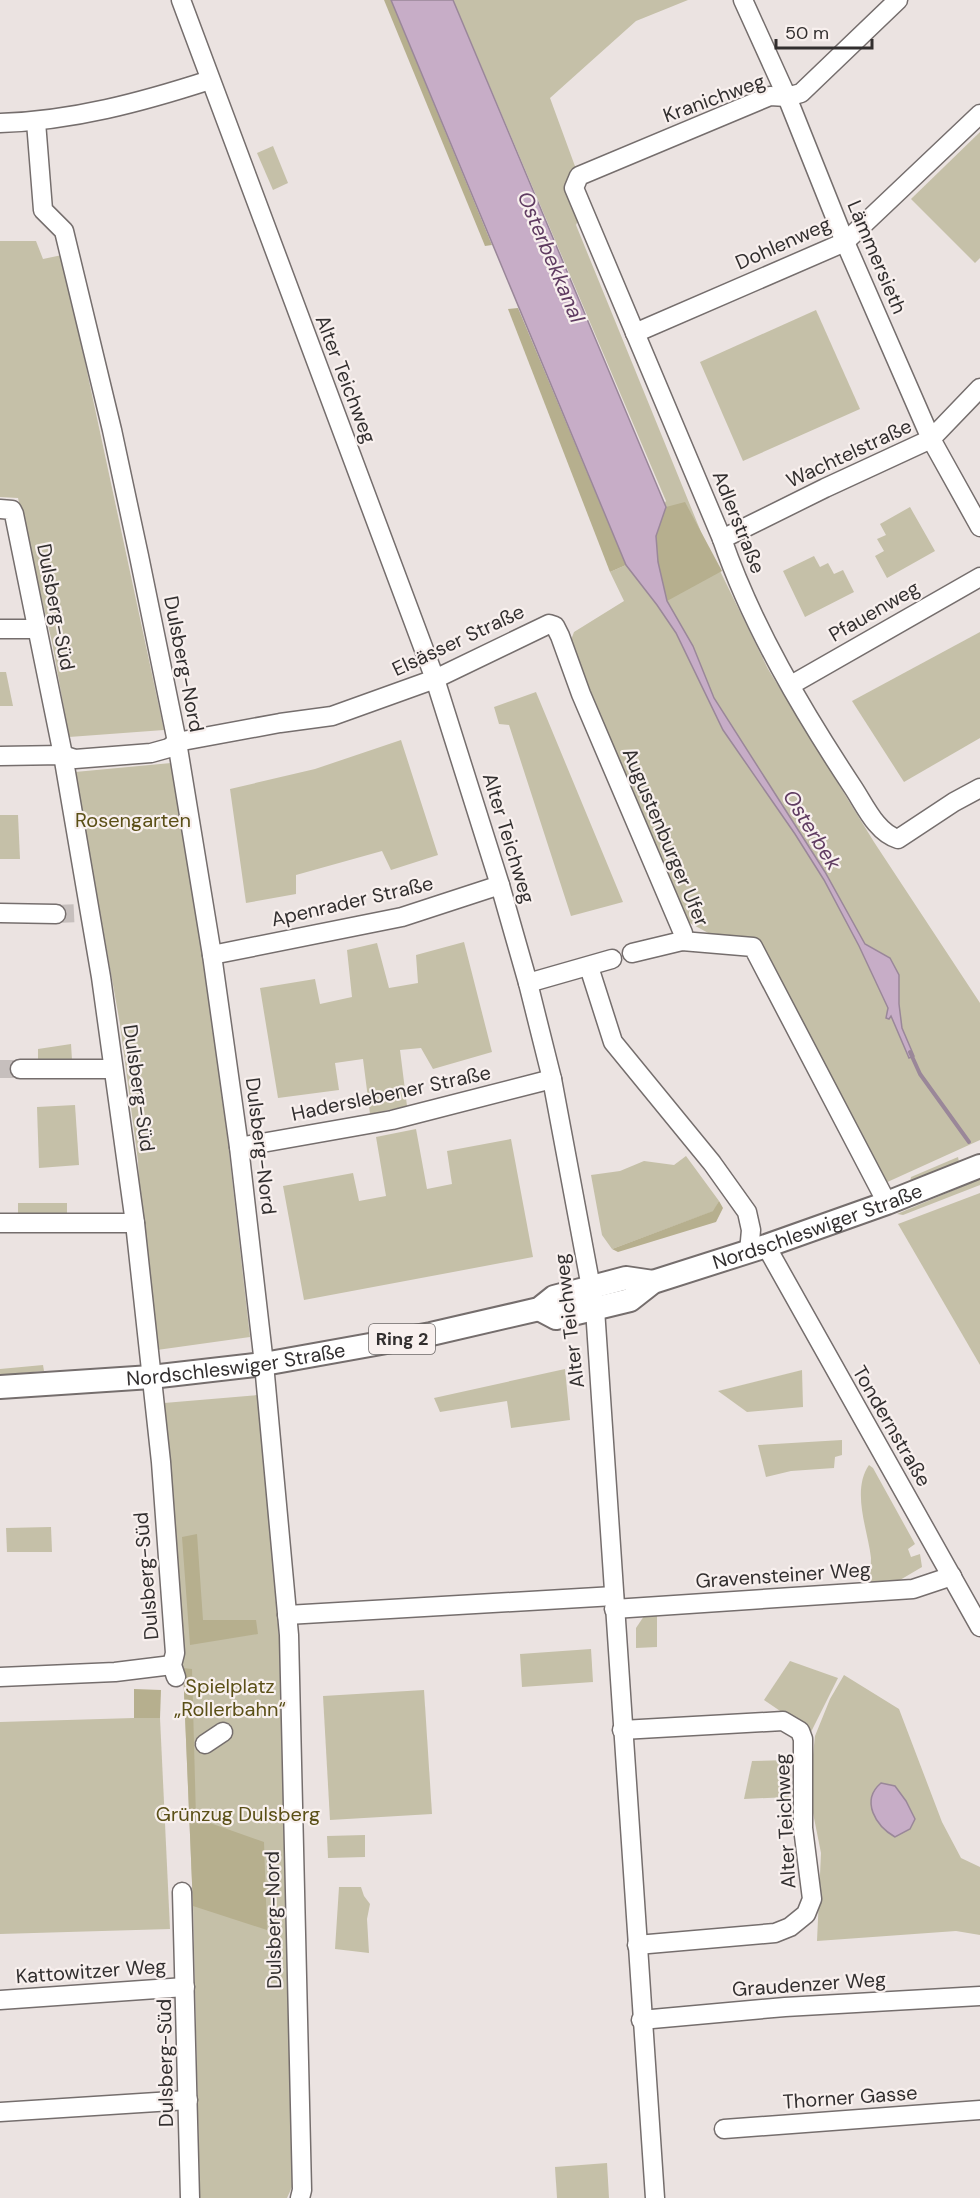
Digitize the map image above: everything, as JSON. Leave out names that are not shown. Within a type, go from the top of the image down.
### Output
[{"type":"main road","name":"Nordschleswiger Straße","points":[[0,1387],[151,1377],[264,1364],[431,1334],[539,1309],[556,1318],[593,1298],[630,1300],[653,1282],[758,1249],[887,1203],[980,1166]]},
{"type":"street","name":"Alter Teichweg","points":[[181,0],[435,679],[500,885],[552,1079],[593,1298],[655,2198]]},
{"type":"street","name":"Lämmersieth","points":[[743,0],[787,97],[845,242],[931,439],[980,527]]},
{"type":"street","name":"Kranichweg","points":[[580,201],[574,188],[579,176],[770,96],[787,97],[801,93],[898,0]]},
{"type":"street","points":[[0,123],[36,122],[97,111],[157,97],[210,80]]},
{"type":"street","name":"Dohlenweg","points":[[635,333],[845,242],[980,114]]},
{"type":"street","name":"Dulsberg-Nord","points":[[36,122],[43,210],[64,231],[84,309],[112,430],[177,742],[212,955],[239,1147],[264,1364],[287,1615],[302,2168],[300,2198]]},
{"type":"street","name":"Adlerstraße","points":[[580,201],[722,539],[733,571],[791,685],[827,749],[882,831],[895,838],[907,834],[954,802],[980,788]]},
{"type":"street","name":"Wachtelstraße","points":[[722,539],[828,486],[931,439],[980,388]]},
{"type":"street","name":"Dulsberg-Süd","points":[[0,1677],[174,1671],[175,1653],[161,1462],[135,1223],[113,1070],[83,913],[63,755],[37,629],[6,510]]},
{"type":"street","name":"Pfauenweg","points":[[791,685],[980,577]]},
{"type":"street","points":[[0,629],[37,629]]},
{"type":"street","name":"Elsässer Straße","points":[[0,756],[63,755],[75,759],[151,753],[169,748],[177,742],[332,716],[435,679],[554,630]]},
{"type":"street","name":"Augustenburger Ufer","points":[[554,630],[683,933],[682,941],[753,947],[887,1203]]},
{"type":"street","name":"Apenrader Straße","points":[[212,955],[402,917],[500,885]]},
{"type":"street","points":[[0,913],[56,914]]},
{"type":"street","points":[[632,953],[682,941]]},
{"type":"street","points":[[528,983],[612,959]]},
{"type":"street","points":[[589,967],[613,1042],[712,1162],[747,1212],[758,1249]]},
{"type":"street","points":[[20,1069],[113,1070]]},
{"type":"street","name":"Haderslebener Straße","points":[[239,1147],[392,1120],[552,1079]]},
{"type":"street","points":[[0,1223],[135,1223]]},
{"type":"street","name":"Tondernstraße","points":[[758,1249],[952,1576],[980,1628]]},
{"type":"street","name":"Gravensteiner Weg","points":[[287,1615],[913,1589],[952,1576]]},
{"type":"street","name":"Alter Teichweg","points":[[622,1730],[783,1721],[800,1731],[803,1739],[803,1828],[812,1899],[806,1914],[790,1927],[775,1933],[637,1945]]},
{"type":"street","points":[[205,1744],[223,1732]]},
{"type":"street","name":"Dulsberg-Süd","points":[[182,1892],[190,2198]]},
{"type":"street","name":"Kattowitzer Weg","points":[[0,2000],[185,1987]]},
{"type":"street","name":"Graudenzer Weg","points":[[641,2020],[785,2007],[980,1996]]},
{"type":"street","points":[[0,2112],[188,2100]]},
{"type":"street","name":"Thorner Gasse","points":[[724,2129],[980,2110]]},
{"type":"green space","points":[[453,0],[688,0],[636,21],[550,98],[587,199],[576,225],[701,532],[768,669],[874,842],[980,1003],[980,1140],[883,1184],[759,942],[712,935],[688,922],[579,671],[571,640],[574,632],[624,601],[610,572],[626,565],[666,501]]},
{"type":"green space","points":[[980,132],[980,258],[975,263],[911,199]]},
{"type":"green space","points":[[273,146],[288,183],[273,190],[257,153]]},
{"type":"green space","points":[[0,241],[36,241],[43,259],[62,255],[164,730],[69,737],[52,642],[18,498],[0,497]]},
{"type":"green space","points":[[816,310],[860,409],[743,461],[700,362]]},
{"type":"green space","points":[[910,507],[935,551],[887,578],[875,556],[884,551],[877,539],[886,535],[880,524]]},
{"type":"green space","points":[[814,556],[820,567],[828,563],[834,574],[843,570],[854,592],[805,617],[783,571]]},
{"type":"green space","points":[[980,632],[980,738],[904,782],[852,701]]},
{"type":"green space","points":[[0,672],[6,672],[13,706],[0,706]]},
{"type":"green space","points":[[536,692],[623,902],[571,916],[509,725],[499,724],[494,707]]},
{"type":"green space","points":[[401,740],[438,855],[391,870],[382,851],[296,875],[296,894],[246,903],[230,789],[315,769]]},
{"type":"green space","name":"Rosengarten","points":[[171,763],[202,951],[227,1134],[250,1337],[157,1350],[140,1206],[138,1161],[120,1024],[75,772]]},
{"type":"green space","points":[[0,815],[18,815],[20,859],[0,859]]},
{"type":"green space","points":[[464,942],[492,1052],[433,1069],[421,1048],[400,1050],[407,1106],[370,1114],[363,1059],[335,1063],[339,1090],[278,1098],[260,988],[315,979],[320,1004],[352,997],[347,950],[377,943],[389,988],[418,983],[416,955]]},
{"type":"green space","points":[[71,1044],[72,1060],[38,1060],[38,1049]]},
{"type":"green space","points":[[75,1105],[79,1165],[39,1168],[37,1107]]},
{"type":"green space","points":[[416,1129],[427,1189],[452,1184],[447,1151],[511,1139],[533,1257],[304,1300],[283,1186],[353,1173],[359,1201],[386,1196],[376,1137]]},
{"type":"green space","points":[[686,1156],[719,1201],[714,1211],[612,1249],[602,1235],[591,1175],[620,1171],[644,1161],[674,1165]]},
{"type":"green space","points":[[958,1157],[959,1162],[910,1182],[911,1177]]},
{"type":"green space","points":[[980,1179],[980,1185],[903,1215],[897,1214]]},
{"type":"green space","points":[[980,1193],[980,1365],[898,1224]]},
{"type":"green space","points":[[18,1203],[67,1203],[67,1214],[18,1214]]},
{"type":"green space","points":[[43,1365],[44,1371],[0,1375],[0,1369]]},
{"type":"green space","points":[[565,1369],[570,1420],[511,1428],[507,1401],[440,1412],[434,1398]]},
{"type":"green space","points":[[802,1370],[803,1407],[747,1412],[718,1391]]},
{"type":"green space","name":"Grünzug Dulsberg","points":[[258,1395],[279,1637],[289,1844],[297,2176],[287,2198],[200,2198],[193,1906],[183,1668],[164,1403]]},
{"type":"green space","points":[[842,1440],[842,1455],[835,1457],[834,1468],[791,1471],[766,1477],[758,1445]]},
{"type":"green space","points":[[869,1465],[873,1468],[915,1544],[908,1549],[911,1557],[920,1554],[922,1567],[900,1580],[869,1582],[871,1558],[862,1511],[861,1487]]},
{"type":"green space","points":[[51,1527],[52,1552],[7,1552],[6,1528]]},
{"type":"green space","points":[[657,1615],[657,1647],[636,1648],[636,1628],[644,1616]]},
{"type":"green space","points":[[591,1649],[593,1682],[522,1687],[520,1654]]},
{"type":"green space","points":[[790,1661],[838,1678],[811,1732],[764,1700]]},
{"type":"green space","points":[[844,1675],[899,1709],[942,1822],[961,1858],[980,1867],[980,1935],[956,1931],[817,1941],[821,1853],[809,1793],[815,1736],[830,1699]]},
{"type":"green space","points":[[424,1690],[432,1814],[330,1820],[323,1696]]},
{"type":"green space","points":[[160,1718],[170,1929],[0,1934],[0,1722]]},
{"type":"green space","points":[[791,1760],[789,1797],[744,1799],[752,1761]]},
{"type":"green space","points":[[365,1835],[365,1857],[328,1858],[327,1836]]},
{"type":"green space","points":[[339,1887],[361,1887],[370,1904],[367,1919],[369,1953],[335,1949]]},
{"type":"green space","points":[[607,2163],[609,2198],[557,2198],[555,2167]]},
{"type":"shaded area","points":[[384,0],[391,0],[492,245],[485,246]]},
{"type":"shaded area","points":[[518,308],[626,565],[610,572],[508,309]]},
{"type":"shaded area","points":[[685,502],[722,571],[667,601],[658,562],[656,536],[666,507]]},
{"type":"shaded area","points":[[719,1201],[723,1208],[716,1222],[618,1252],[612,1249],[713,1211]]},
{"type":"shaded area","points":[[197,1534],[203,1620],[256,1620],[258,1634],[190,1645],[182,1537]]},
{"type":"shaded area","points":[[183,1668],[192,1669],[196,1818],[264,1842],[267,1930],[193,1906]]},
{"type":"shaded area","points":[[134,1689],[161,1690],[160,1718],[134,1718]]},
{"type":"water","name":"Osterbekkanal","points":[[391,0],[453,0],[666,507],[656,536],[658,562],[667,601],[693,646],[714,698],[825,872],[865,944],[890,958],[899,975],[902,1028],[914,1056],[909,1058],[891,1016],[889,1019],[886,1018],[888,1008],[824,880],[723,730],[676,633],[626,565]]},
{"type":"water","points":[[881,1783],[895,1786],[915,1819],[910,1829],[895,1837],[882,1826],[873,1813],[872,1797]]},
{"type":"waterway","name":"Osterbek","points":[[910,1052],[920,1074],[969,1142]]},
{"type":"tunnel","points":[[56,914],[77,913]]},
{"type":"tunnel","points":[[0,1069],[20,1069]]},
{"type":"park label","name":"Spielplatz „Rollerbahn“","points":[[230,1698]]}]
